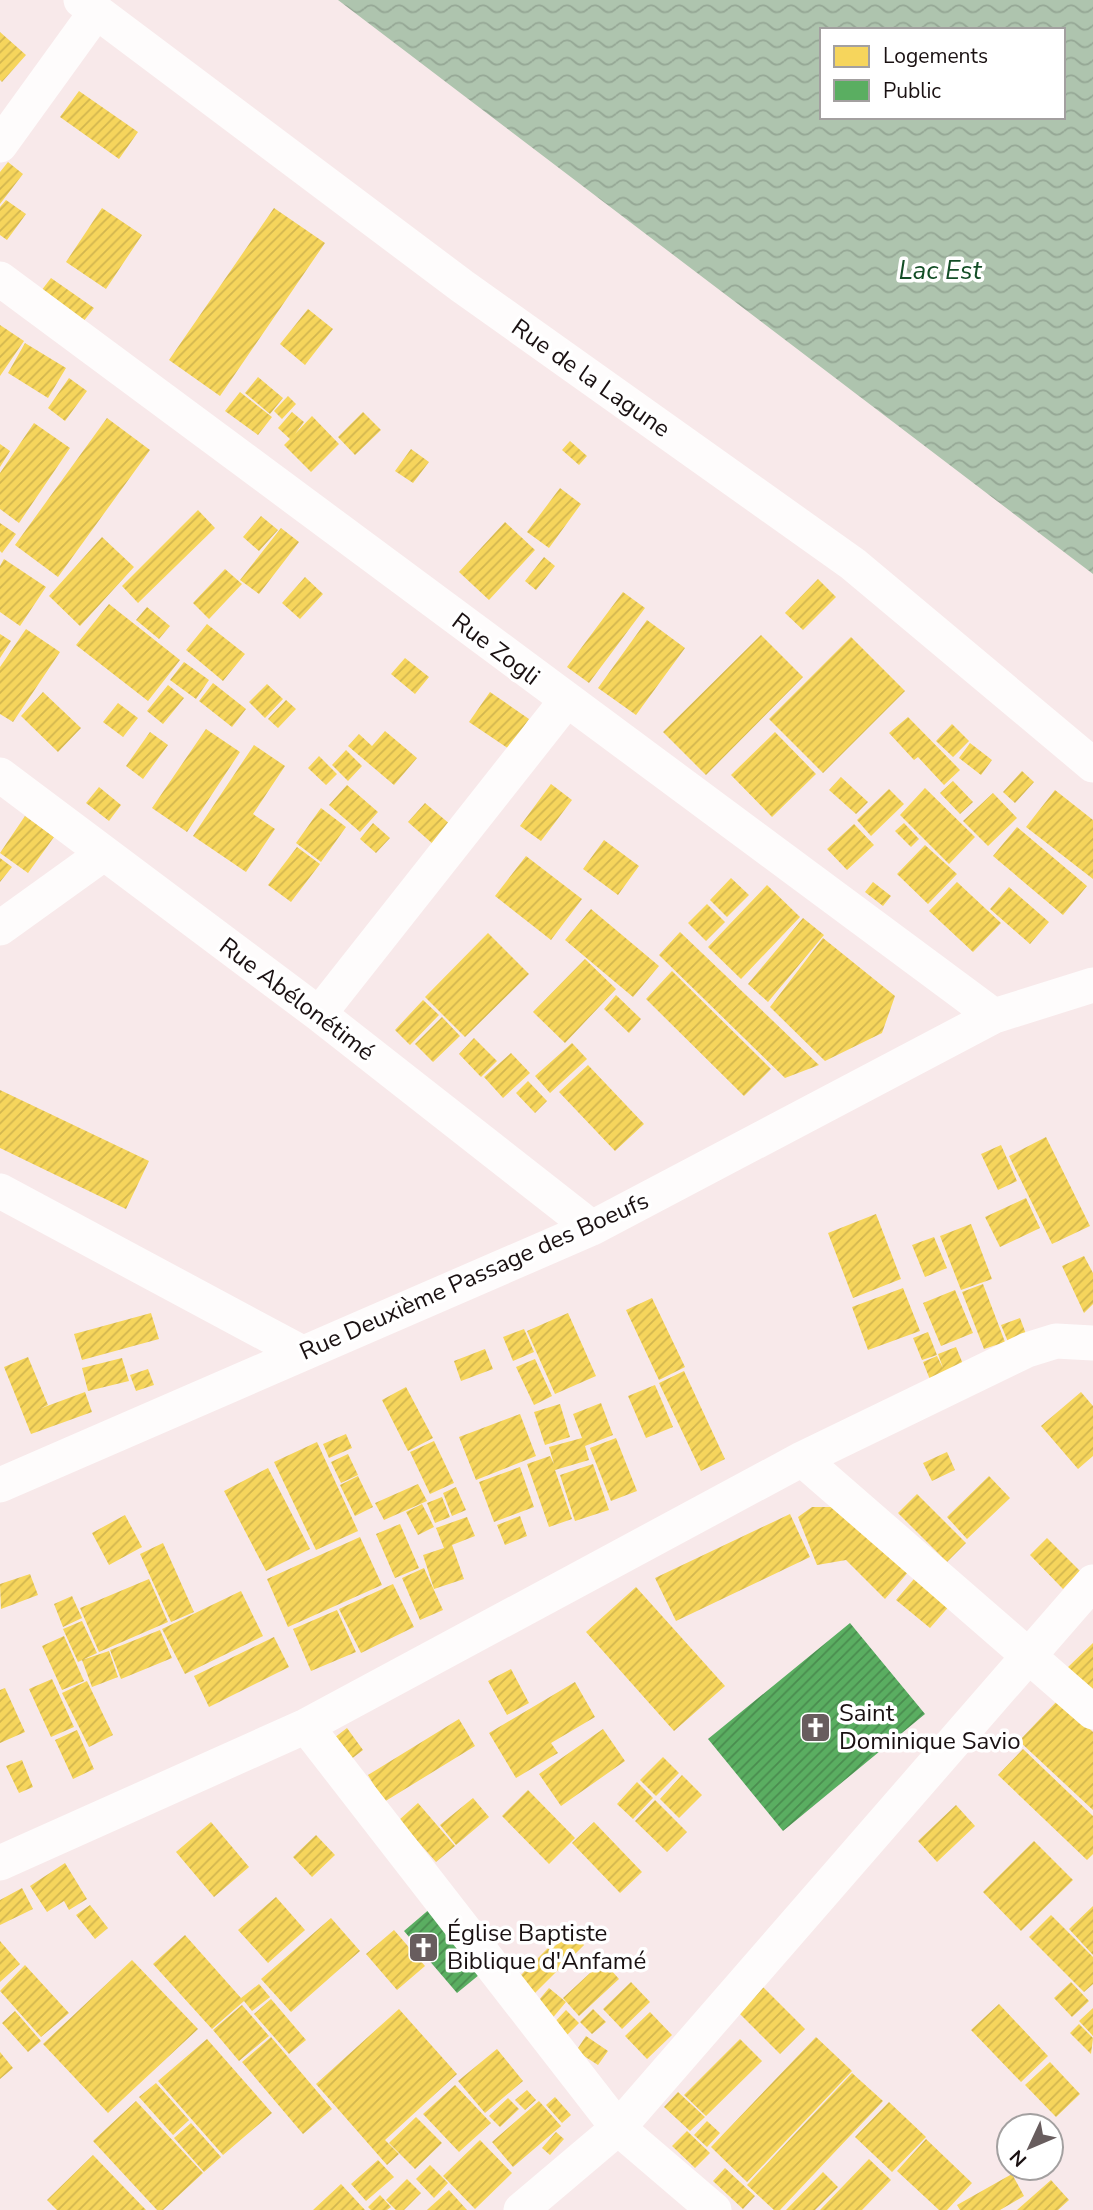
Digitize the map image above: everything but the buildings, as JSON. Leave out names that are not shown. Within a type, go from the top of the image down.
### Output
[{"type":"street","points":[[0,145],[89,6]]},
{"type":"street","name":"Rue de la Lagune","points":[[89,6],[462,286],[853,564],[1093,765]]},
{"type":"street","name":"Rue Zogli","points":[[0,279],[565,701],[994,1016]]},
{"type":"street","points":[[319,1014],[565,701]]},
{"type":"street","name":"Rue Abélonétimé","points":[[0,775],[319,1014],[592,1228]]},
{"type":"street","points":[[0,928],[103,854]]},
{"type":"street","name":"Rue Deuxième Passage des Boeufs","points":[[0,1486],[592,1228],[994,1016],[1093,985]]},
{"type":"street","points":[[0,1191],[302,1353]]},
{"type":"street","points":[[0,1863],[306,1726],[802,1459],[1027,1350],[1056,1341],[1093,1343]]},
{"type":"street","points":[[802,1459],[1093,1712]]},
{"type":"street","points":[[521,2210],[618,2128],[1093,1583]]},
{"type":"street","points":[[306,1726],[618,2128],[714,2210]]},
{"type":"water","name":"Lac Est","points":[[338,0],[1093,0],[1093,574]]},
{"type":"place","name":"Saint Dominique Savio","points":[[816,1727]]},
{"type":"place","name":"Église Baptiste Biblique d'Anfamé","points":[[424,1947]]}]
